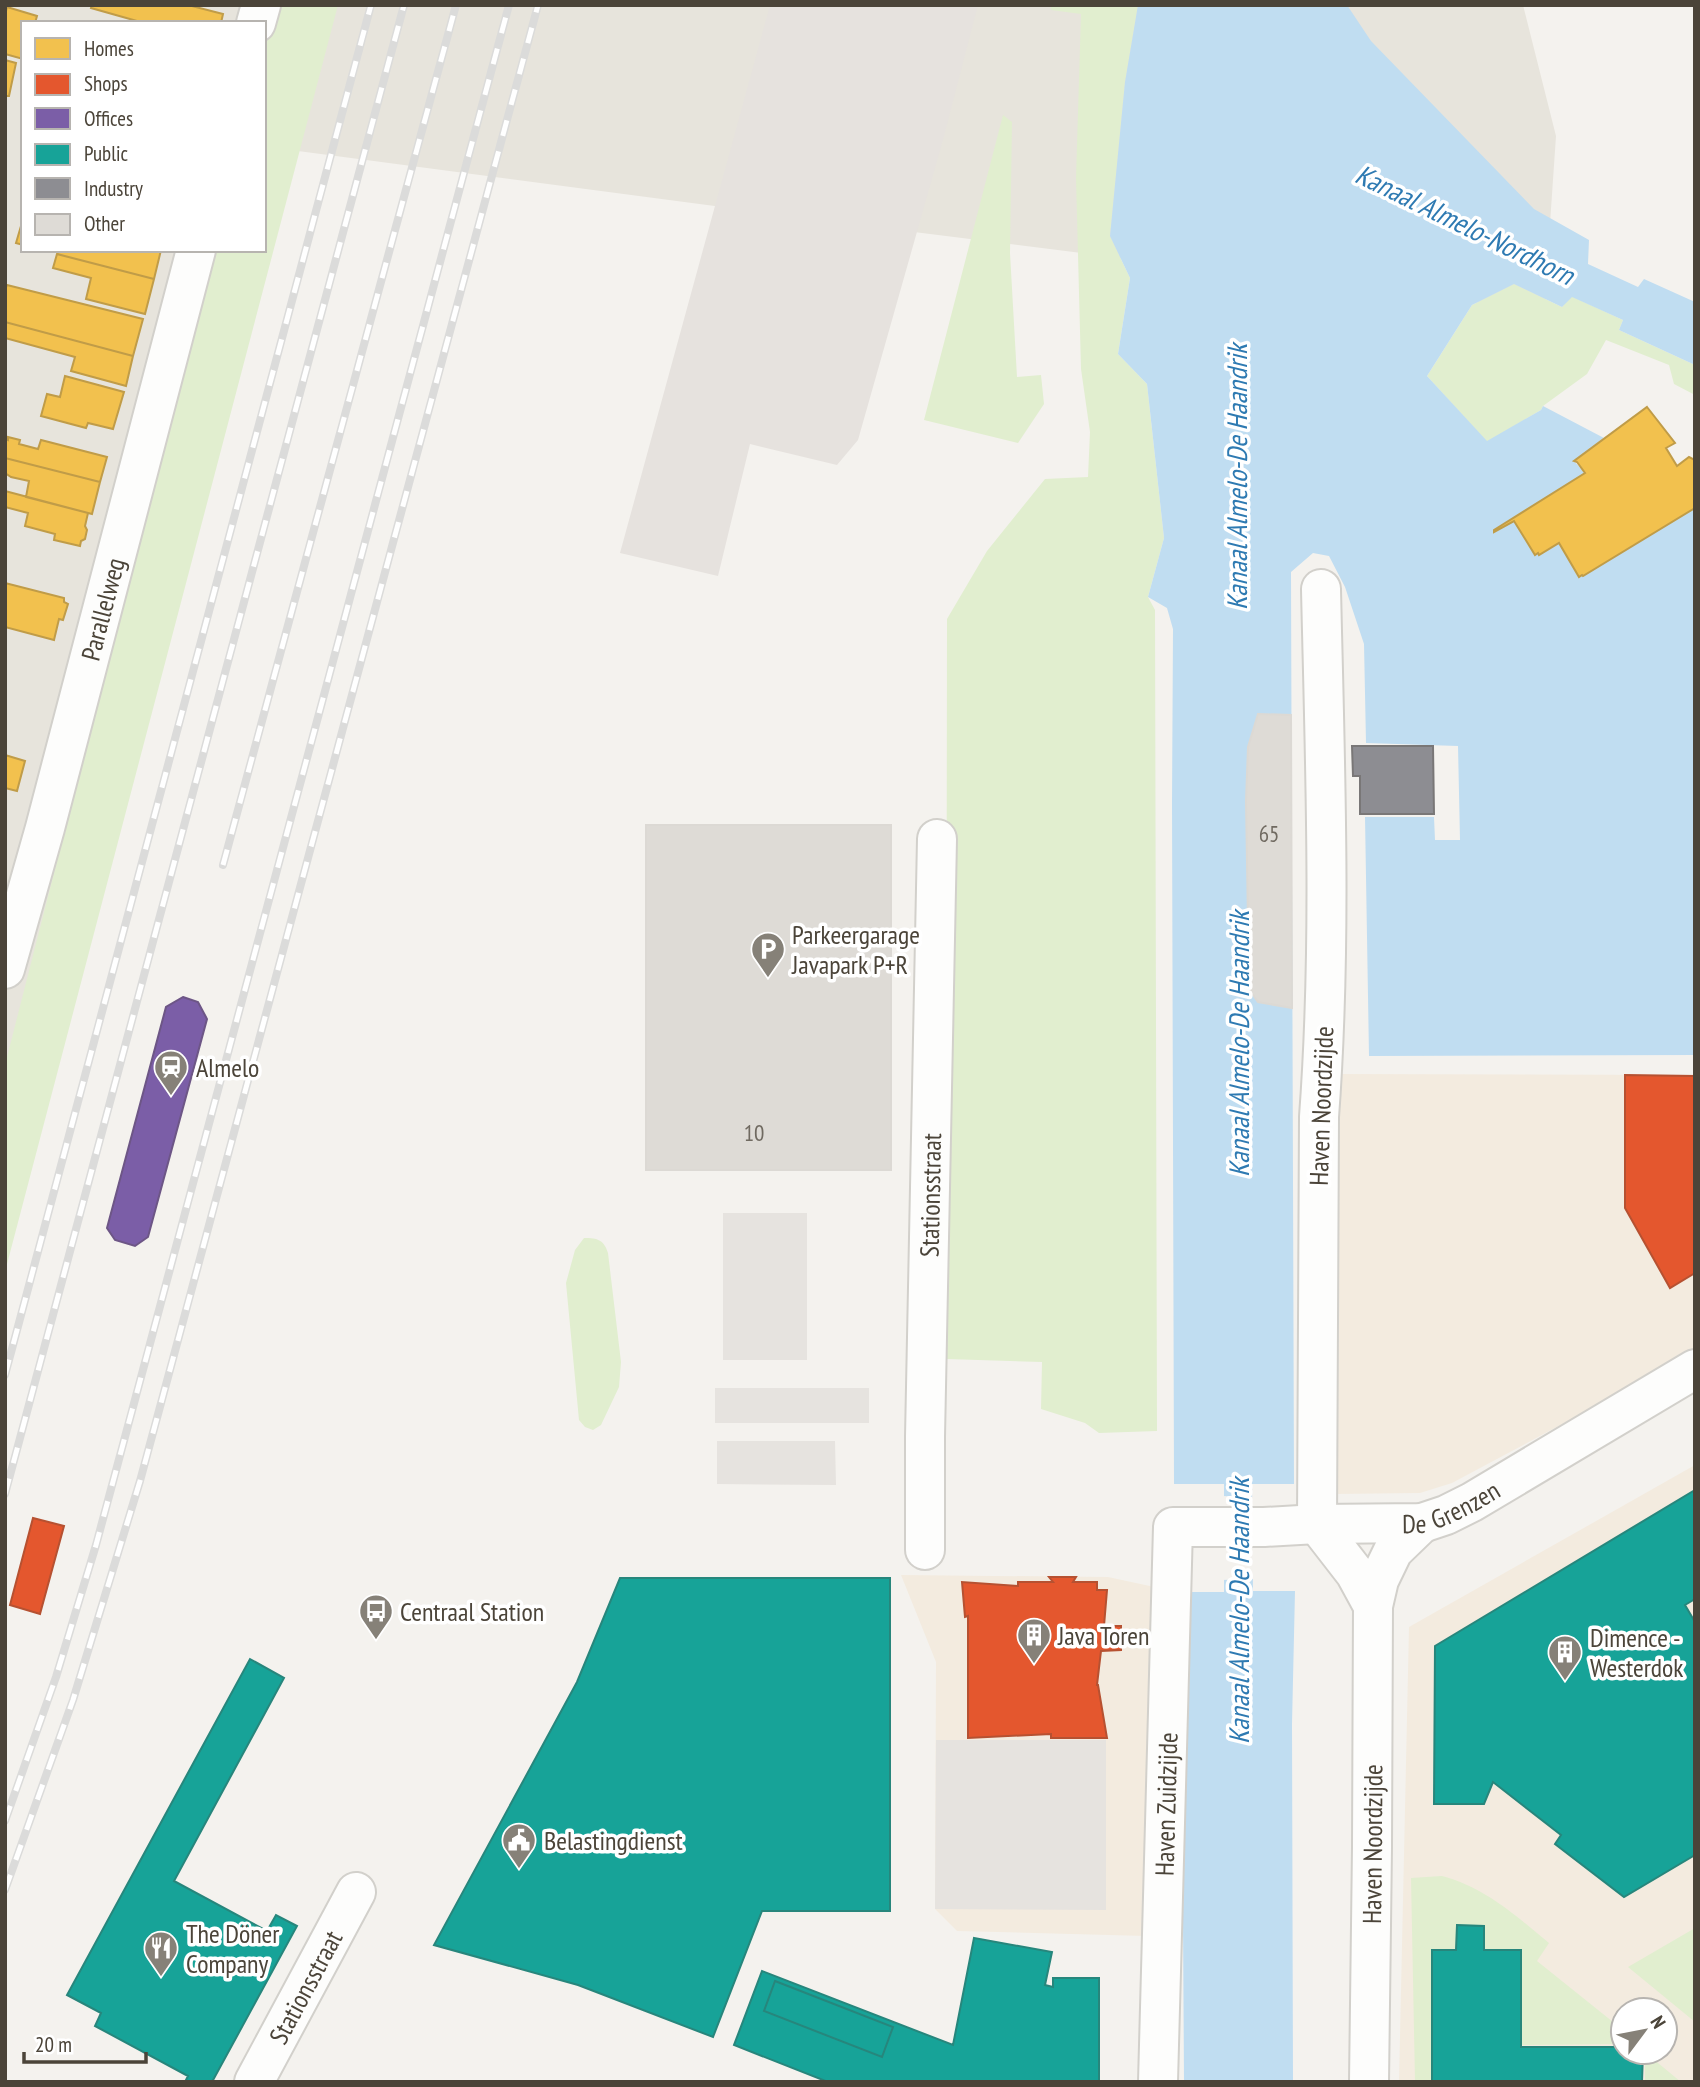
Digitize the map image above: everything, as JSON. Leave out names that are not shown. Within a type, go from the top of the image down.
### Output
[{"type":"street","name":"Parallelweg","points":[[5,969],[52,801],[195,252]]},
{"type":"street","name":"Haven Noordzijde","points":[[1321,589],[1327,852],[1323,1065],[1319,1117],[1317,1524],[1355,1573],[1373,1606]]},
{"type":"street","name":"Stationsstraat","points":[[925,1550],[937,839]]},
{"type":"street","name":"De Grenzen","points":[[1173,1527],[1422,1523],[1447,1515],[1472,1502],[1695,1369]]},
{"type":"street","name":"Haven Noordzijde","points":[[1369,2082],[1373,1606],[1379,1580],[1393,1551],[1422,1523]]},
{"type":"street","name":"Haven Zuidzijde","points":[[1158,2082],[1173,1527]]},
{"type":"street","name":"Stationsstraat","points":[[254,2082],[356,1892]]},
{"type":"shaded area","points":[[5,5],[1523,5],[1556,136],[1544,311],[298,151],[5,1186]]},
{"type":"shaded area","points":[[770,5],[978,5],[943,140],[858,440],[837,465],[750,444],[718,576],[620,553]]},
{"type":"shaded area","points":[[1332,1074],[1695,1075],[1695,1353],[1452,1483],[1420,1493],[1333,1494]]},
{"type":"shaded area","points":[[723,1213],[807,1213],[807,1360],[723,1360]]},
{"type":"shaded area","points":[[715,1388],[869,1388],[869,1423],[715,1423]]},
{"type":"shaded area","points":[[717,1441],[835,1441],[836,1485],[717,1484]]},
{"type":"shaded area","points":[[1695,1465],[1695,2082],[1399,2082],[1409,1627]]},
{"type":"shaded area","points":[[901,1575],[1108,1577],[1187,1594],[1184,1937],[957,1931],[935,1909],[936,1662]]},
{"type":"shaded area","points":[[936,1740],[1106,1740],[1106,1910],[935,1909]]},
{"type":"green space","points":[[277,5],[338,5],[6,1268],[5,1065],[212,252],[266,252],[266,46]]},
{"type":"green space","points":[[1051,5],[1138,5],[1125,82],[1110,236],[1130,278],[1118,354],[1147,384],[1164,538],[1148,597],[1155,610],[1157,1431],[1099,1433],[1085,1423],[1041,1409],[1042,1362],[946,1359],[947,619],[987,551],[1045,479],[1088,477],[1090,432],[1081,369],[1076,178],[1081,14],[1051,10]]},
{"type":"green space","points":[[1003,115],[1012,122],[1010,253],[1017,377],[1041,375],[1044,404],[1018,443],[924,420]]},
{"type":"green space","points":[[1514,284],[1562,307],[1571,296],[1623,320],[1619,330],[1695,365],[1695,395],[1674,384],[1669,365],[1606,340],[1587,374],[1541,410],[1487,442],[1427,376],[1472,305]]},
{"type":"green space","points":[[584,1238],[600,1241],[608,1253],[621,1362],[619,1387],[601,1425],[593,1430],[585,1427],[579,1420],[566,1283],[575,1250]]},
{"type":"green space","points":[[1442,1876],[1458,1881],[1486,1895],[1549,1943],[1537,1961],[1609,2019],[1609,2044],[1522,2045],[1521,1950],[1485,1950],[1485,1925],[1457,1925],[1456,1950],[1432,1950],[1432,2082],[1415,2081],[1411,1878]]},
{"type":"green space","points":[[1695,1928],[1695,2022],[1679,2009],[1679,1996],[1663,1996],[1628,1967]]},
{"type":"green space","points":[[1645,2066],[1662,2066],[1681,2082],[1645,2082]]},
{"type":"water","points":[[1138,5],[1347,5],[1371,41],[1534,209],[1589,240],[1588,264],[1638,287],[1644,279],[1695,302],[1695,365],[1619,330],[1623,320],[1572,297],[1562,307],[1514,284],[1472,305],[1427,376],[1487,441],[1541,410],[1543,406],[1604,438],[1574,461],[1585,473],[1494,530],[1495,532],[1514,521],[1535,554],[1559,543],[1579,576],[1695,508],[1695,1055],[1369,1056],[1365,817],[1434,817],[1435,840],[1460,840],[1458,746],[1366,743],[1364,644],[1345,587],[1329,556],[1313,553],[1291,572],[1294,1484],[1252,1484],[1253,1591],[1295,1591],[1292,1724],[1293,2082],[1184,2082],[1183,1592],[1224,1592],[1224,1484],[1174,1484],[1173,629],[1167,608],[1148,597],[1164,538],[1147,384],[1118,354],[1130,278],[1110,236],[1125,82]]},
{"type":"pier","points":[[1221,1496],[1256,1497],[1256,1579],[1221,1580]]},
{"type":"building: Homes","points":[[92,5],[188,5],[223,14],[221,21],[137,21],[91,8]]},
{"type":"building: Homes","points":[[7,7],[37,16],[36,21],[21,21],[21,58],[5,54]]},
{"type":"building: Homes","points":[[5,60],[16,63],[9,96],[5,96]]},
{"type":"building: Homes","points":[[21,226],[21,244],[16,243]]},
{"type":"building: Homes","points":[[58,252],[161,252],[154,279],[57,254]]},
{"type":"building: Homes","points":[[57,254],[154,279],[145,314],[86,299],[91,278],[53,268]]},
{"type":"building: Homes","points":[[7,285],[143,319],[133,356],[5,322]]},
{"type":"building: Homes","points":[[5,322],[133,356],[126,386],[71,371],[75,357],[5,338]]},
{"type":"building: Homes","points":[[65,376],[124,392],[113,429],[88,423],[86,428],[41,416],[47,394],[60,397]]},
{"type":"building: Homes","points":[[1647,407],[1675,443],[1666,448],[1677,466],[1689,457],[1695,460],[1695,508],[1579,577],[1559,543],[1535,555],[1514,521],[1494,532],[1585,473],[1574,461]]},
{"type":"building: Homes","points":[[8,437],[20,440],[19,444],[38,449],[41,440],[107,457],[100,482],[5,458],[5,439],[8,440]]},
{"type":"building: Homes","points":[[5,458],[100,482],[92,514],[26,497],[29,481],[5,473]]},
{"type":"building: Homes","points":[[5,491],[92,514],[88,513],[85,539],[80,546],[54,540],[55,534],[25,526],[28,513],[5,507]]},
{"type":"building: Homes","points":[[5,583],[64,598],[64,602],[68,604],[63,620],[59,619],[54,640],[5,627]]},
{"type":"building: Homes","points":[[5,755],[25,761],[17,791],[5,788]]},
{"type":"building: Shops","points":[[1625,1075],[1695,1076],[1695,1273],[1670,1288],[1625,1208]]},
{"type":"building: Shops","points":[[33,1518],[64,1526],[40,1614],[10,1605]]},
{"type":"building: Shops","name":"Java Toren","points":[[1049,1577],[1076,1577],[1073,1582],[1097,1582],[1097,1590],[1107,1590],[1104,1626],[1121,1626],[1121,1650],[1101,1651],[1097,1685],[1107,1738],[1051,1738],[1051,1734],[968,1738],[968,1616],[965,1617],[962,1582],[1018,1586],[1018,1582],[1053,1582]]},
{"type":"building: Offices","points":[[183,997],[198,1002],[207,1019],[148,1237],[135,1246],[115,1240],[107,1228],[166,1007]]},
{"type":"building: Public","name":"Dimence - Westerdok","points":[[1695,1490],[1695,1599],[1685,1605],[1695,1622],[1695,1855],[1624,1897],[1555,1844],[1561,1835],[1493,1782],[1484,1804],[1434,1804],[1435,1646]]},
{"type":"building: Public","points":[[620,1578],[890,1578],[890,1911],[762,1911],[713,2037],[578,1985],[434,1945],[577,1682]]},
{"type":"building: Public","points":[[250,1659],[284,1678],[174,1881],[267,1931],[276,1915],[297,1926],[212,2082],[185,2082],[188,2076],[95,2026],[101,2013],[67,1995]]},
{"type":"building: Public","points":[[1457,1925],[1484,1926],[1484,1950],[1521,1950],[1521,2047],[1609,2047],[1609,2066],[1643,2066],[1642,2082],[1432,2082],[1432,1950],[1456,1950]]},
{"type":"building: Public","points":[[974,1938],[1052,1952],[1045,1985],[1053,1987],[1053,1978],[1099,1978],[1099,2082],[828,2082],[734,2045],[762,1971],[953,2045]],"holes":[[[775,1981],[893,2027],[882,2057],[764,2011]]]},
{"type":"building: Public","points":[[775,1981],[893,2027],[882,2057],[764,2011]]},
{"type":"building: Industry","points":[[1352,746],[1433,746],[1434,814],[1360,814],[1360,776],[1353,776]]},
{"type":"building: Other","points":[[1258,714],[1291,715],[1292,1008],[1258,1002],[1249,984],[1246,801],[1248,747]]},
{"type":"building: Other","name":"Parkeergarage Javapark P+R","points":[[646,825],[891,825],[891,1170],[646,1170]]},
{"type":"railway","points":[[5,1375],[371,5]]},
{"type":"railway","points":[[5,1494],[404,5]]},
{"type":"railway","points":[[223,865],[456,5]]},
{"type":"railway","points":[[5,1821],[56,1677],[96,1545],[509,5]]},
{"type":"railway","points":[[5,1890],[73,1700],[140,1481],[538,5]]},
{"type":"place","name":"Parkeergarage Javapark P+R","points":[[768,979]]},
{"type":"place","name":"Almelo","points":[[171,1097]]},
{"type":"place","name":"Centraal Station","points":[[376,1641]]},
{"type":"place","name":"Java Toren","points":[[1034,1665]]},
{"type":"place","name":"Dimence - Westerdok","points":[[1565,1682]]},
{"type":"place","name":"Belastingdienst","points":[[519,1870]]},
{"type":"place","name":"The Döner Company","points":[[161,1978]]},
{"type":"water label","name":"Kanaal Almelo-Nordhorn","points":[[1465,224]]},
{"type":"water label","name":"Kanaal Almelo-De Haandrik","points":[[1236,477]]},
{"type":"water label","name":"Kanaal Almelo-De Haandrik","points":[[1238,1044]]},
{"type":"water label","name":"Kanaal Almelo-De Haandrik","points":[[1238,1611]]}]
